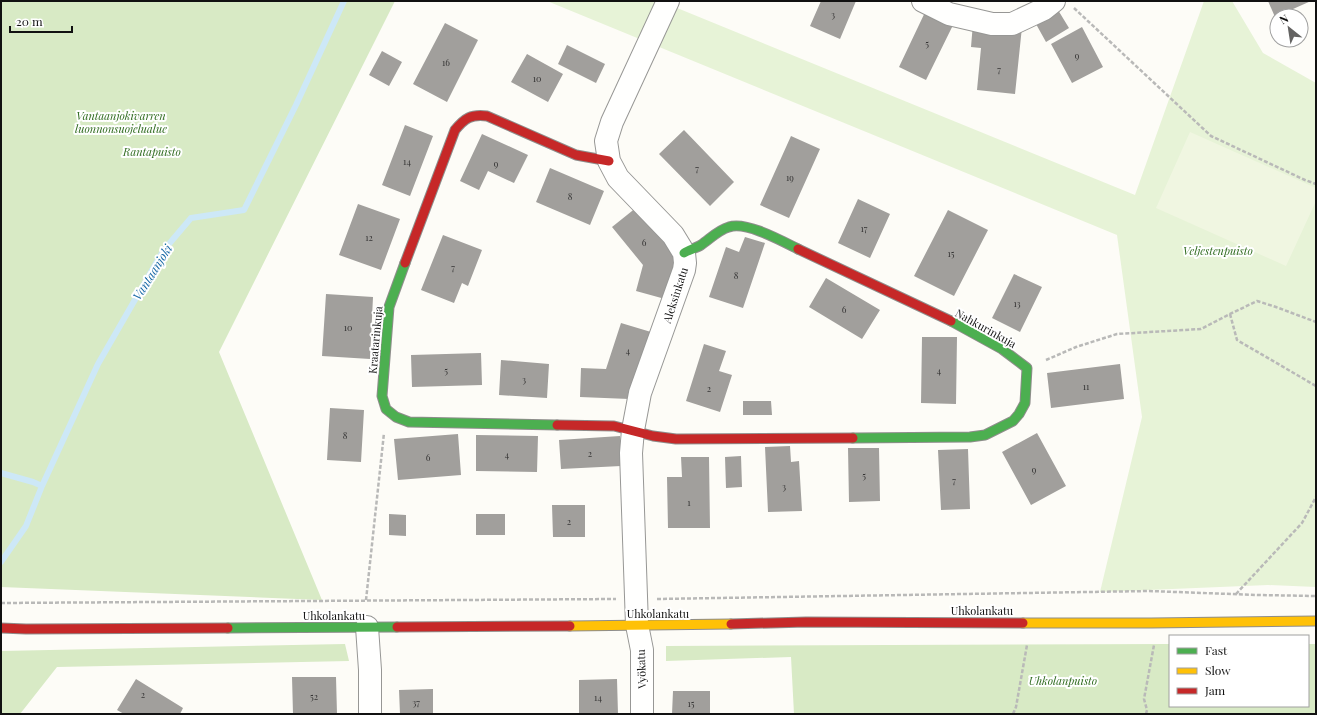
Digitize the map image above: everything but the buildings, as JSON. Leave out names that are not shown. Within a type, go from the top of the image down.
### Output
[{"type":"street","name":"Aleksinkatu","points":[[637,625],[631,453],[633,430],[640,393],[684,270],[685,263],[684,252],[673,235],[618,178],[609,161],[606,141],[612,122],[668,1]]},
{"type":"street","points":[[923,1],[950,14],[992,24],[1012,24],[1044,9],[1064,4]]},
{"type":"street","name":"Kraatarinkuja","points":[[386,409],[382,396],[389,307],[397,282],[455,130],[464,119],[475,114],[487,116],[576,155],[609,161]]},
{"type":"street","name":"Nahkurinkuja","points":[[684,252],[701,245],[713,234],[730,226],[748,227],[959,326],[1002,349],[1027,368]]},
{"type":"street","points":[[386,409],[396,417],[409,422],[614,426],[654,436],[676,439],[970,437],[985,435],[1013,421],[1019,414],[1025,403],[1027,368]]},
{"type":"street","name":"Uhkolankatu","points":[[1,628],[637,625],[806,622],[1316,621]]},
{"type":"street","name":"Vyökatu","points":[[637,625],[642,650],[642,714]]},
{"type":"street","points":[[367,627],[370,670],[370,714]]},
{"type":"path","points":[[1064,4],[1211,136],[1304,180],[1316,184]]},
{"type":"path","points":[[1027,368],[1076,347],[1117,334],[1201,329],[1257,301],[1316,322]]},
{"type":"path","points":[[1230,314],[1237,340],[1316,386]]},
{"type":"path","points":[[366,600],[386,409]]},
{"type":"path","points":[[1236,594],[1302,523],[1316,497]]},
{"type":"path","points":[[1146,714],[1147,710],[1144,699],[1154,644]]},
{"type":"path","points":[[1013,714],[1016,707],[1027,645]]},
{"type":"green space","name":"Rantapuisto","points":[[1,1],[395,1],[219,352],[322,600],[1,587]]},
{"type":"green space","name":"Veljestenpuisto","points":[[547,1],[660,1],[1135,195],[1204,1],[1232,1],[1263,53],[1316,83],[1316,587],[1268,585],[1100,592],[1142,417],[1117,235]]},
{"type":"green space","points":[[1190,132],[1316,188],[1316,201],[1286,266],[1156,208]]},
{"type":"green space","points":[[345,644],[349,661],[57,667],[20,714],[1,714],[1,651]]},
{"type":"green space","name":"Uhkolanpuisto","points":[[1169,644],[1169,707],[1309,707],[1309,644],[1316,644],[1316,714],[794,714],[791,657],[666,661],[666,646]]},
{"type":"waterway","name":"Vantaanjoki","points":[[1,562],[26,526],[42,486],[98,364],[163,251],[191,218],[244,210],[296,105],[344,1]]},
{"type":"waterway","points":[[1,473],[42,486]]},
{"type":"traffic: fast","points":[[684,253],[701,245],[721,230],[736,226],[754,229],[798,249]]},
{"type":"traffic: fast","points":[[405,263],[389,307],[382,396],[386,409],[396,417],[409,422],[557,425]]},
{"type":"traffic: fast","points":[[853,438],[970,437],[985,435],[1013,421],[1019,414],[1025,403],[1027,368],[1002,349],[951,321]]},
{"type":"traffic: fast","points":[[228,628],[397,627]]},
{"type":"traffic: slow","points":[[1023,623],[1316,621]]},
{"type":"traffic: slow","points":[[570,626],[731,624]]},
{"type":"traffic: jam","points":[[405,263],[455,130],[462,122],[472,116],[487,116],[576,155],[609,161]]},
{"type":"traffic: jam","points":[[798,249],[951,321]]},
{"type":"traffic: jam","points":[[557,425],[614,426],[653,436],[676,439],[853,438]]},
{"type":"traffic: jam","points":[[731,624],[806,622],[1023,623]]},
{"type":"traffic: jam","points":[[397,627],[570,626]]},
{"type":"traffic: jam","points":[[1,628],[228,628]]},
{"type":"park label","name":"Vantaanjokivarren luonnonsuojelualue","points":[[121,121]]}]
